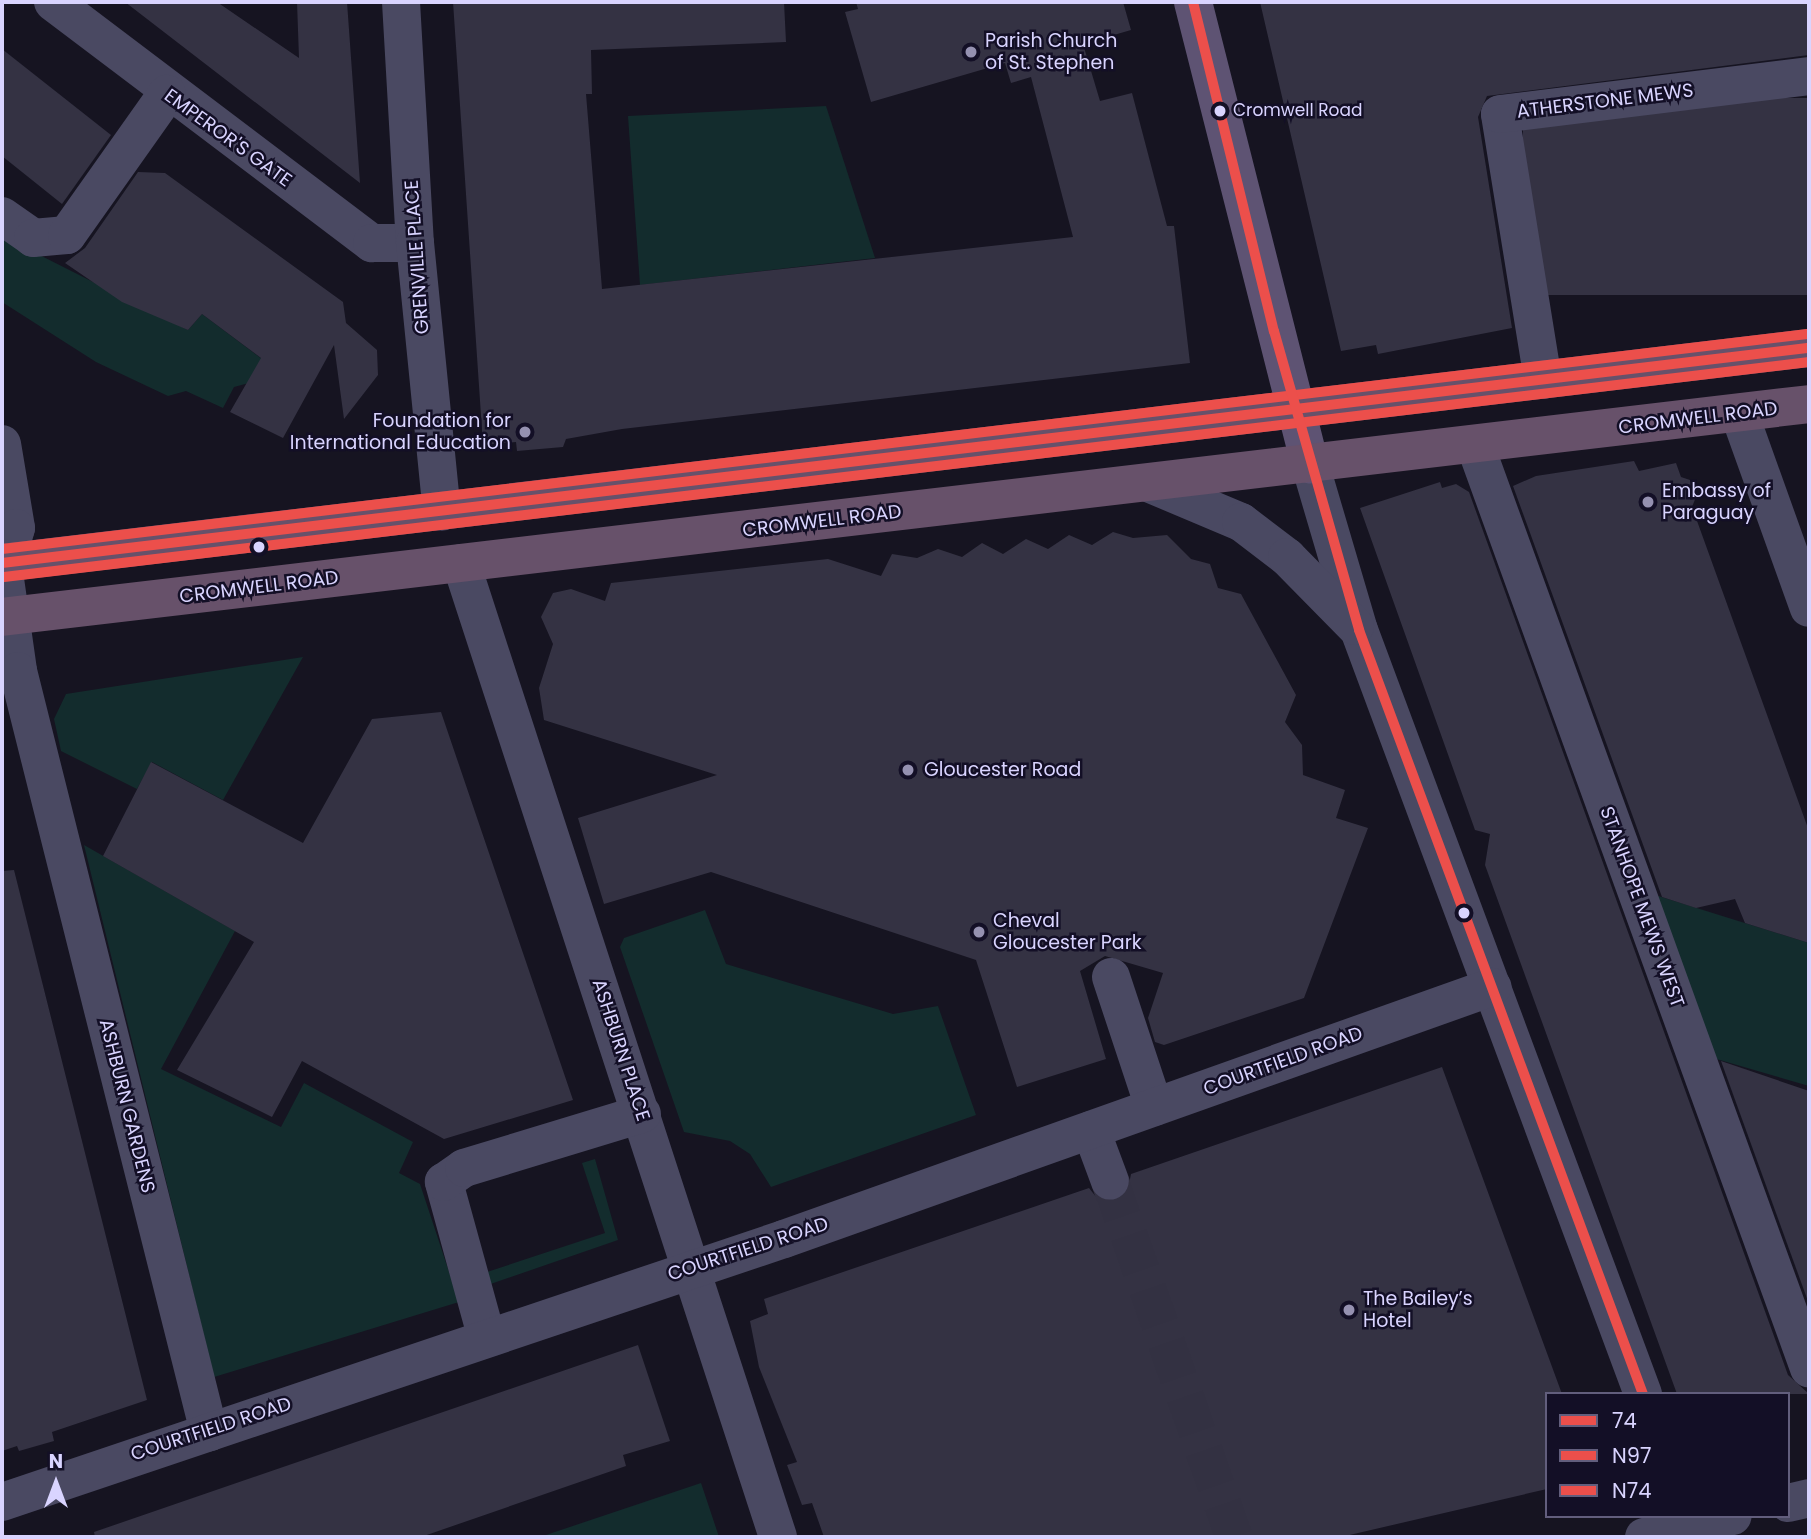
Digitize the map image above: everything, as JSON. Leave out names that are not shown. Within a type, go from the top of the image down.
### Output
[{"type":"highway","points":[[3,561],[442,512],[1809,348]]},
{"type":"highway","name":"CROMWELL ROAD","points":[[7,616],[1809,404]]},
{"type":"main road","points":[[1193,2],[1310,464]]},
{"type":"street","name":"EMPEROR'S GATE","points":[[53,2],[167,94],[372,243],[415,243]]},
{"type":"street","name":"GRENVILLE PLACE","points":[[401,2],[415,243],[442,512]]},
{"type":"street","name":"ATHERSTONE MEWS","points":[[1543,380],[1500,114],[1809,76]]},
{"type":"street","points":[[2,216],[33,238],[67,235],[167,94]]},
{"type":"street","points":[[1739,413],[1809,608]]},
{"type":"street","points":[[2,443],[16,527],[3,561]]},
{"type":"street","name":"STANHOPE MEWS WEST","points":[[1475,445],[1809,1368]]},
{"type":"street","points":[[1310,464],[1359,629],[1642,1392]]},
{"type":"street","points":[[1148,483],[1241,522],[1287,557],[1359,629]]},
{"type":"street","name":"ASHBURN GARDENS","points":[[3,561],[7,616],[43,775],[209,1432]]},
{"type":"street","name":"ASHBURN PLACE","points":[[461,563],[778,1537]]},
{"type":"street","points":[[1111,977],[1154,1107]]},
{"type":"street","name":"COURTFIELD ROAD","points":[[2,1502],[1091,1130],[1492,987]]},
{"type":"street","points":[[486,1335],[444,1182],[464,1168],[642,1114]]},
{"type":"street","points":[[1091,1130],[1110,1181]]},
{"type":"street","points":[[1790,1503],[1809,1498]]},
{"type":"street","points":[[1644,1537],[1726,1518]]},
{"type":"green space","points":[[826,106],[875,258],[640,285],[628,116]]},
{"type":"green space","points":[[2,236],[188,330],[202,314],[282,374],[234,387],[223,408],[186,391],[168,396],[96,362],[2,302]]},
{"type":"green space","points":[[303,657],[223,800],[152,762],[137,789],[61,751],[54,719],[66,694]]},
{"type":"green space","points":[[84,845],[235,931],[161,1069],[281,1127],[304,1083],[413,1142],[399,1173],[420,1184],[459,1302],[214,1377]]},
{"type":"green space","points":[[1655,895],[1809,943],[1809,1086],[1713,1058]]},
{"type":"green space","points":[[705,910],[726,964],[893,1014],[938,1006],[976,1115],[771,1187],[750,1154],[730,1141],[684,1132],[620,947],[624,938]]},
{"type":"green space","points":[[595,1159],[618,1240],[482,1287],[478,1275],[605,1233],[582,1163]]},
{"type":"green space","points":[[701,1483],[719,1537],[540,1537]]},
{"type":"building","points":[[125,2],[217,2],[299,58],[297,2],[347,2],[360,183]]},
{"type":"building","points":[[453,2],[784,2],[786,42],[591,50],[592,94],[586,94],[602,289],[1073,237],[1031,77],[1011,83],[1005,63],[871,102],[845,12],[858,9],[856,2],[1123,2],[1131,30],[1083,44],[1100,101],[1132,93],[1167,226],[1174,226],[1190,363],[622,429],[566,439],[563,447],[517,451],[516,442],[483,445]]},
{"type":"building","points":[[1260,2],[1809,2],[1809,55],[1487,96],[1478,117],[1512,328],[1378,354],[1376,345],[1341,351]]},
{"type":"building","points":[[2,49],[111,135],[62,204],[2,156]]},
{"type":"building","points":[[1523,98],[1809,98],[1809,295],[1523,295]]},
{"type":"building","points":[[138,172],[165,173],[343,302],[346,323],[377,350],[378,375],[344,419],[334,345],[283,438],[230,412],[261,358],[202,314],[188,330],[122,302],[65,263],[85,248]]},
{"type":"building","points":[[1634,461],[1639,471],[1676,463],[1681,477],[1690,480],[1696,497],[1692,507],[1809,831],[1809,943],[1745,923],[1735,899],[1696,908],[1662,897],[1513,486],[1536,476]]},
{"type":"building","points":[[1440,482],[1442,488],[1456,484],[1469,492],[1788,1375],[1809,1394],[1676,1392],[1485,865],[1490,834],[1475,830],[1360,508]]},
{"type":"building","points":[[1113,532],[1133,538],[1167,535],[1191,559],[1210,564],[1218,588],[1241,594],[1296,695],[1285,722],[1302,745],[1303,775],[1345,790],[1336,818],[1368,828],[1304,998],[1164,1045],[1155,1042],[1148,1018],[1163,973],[1105,956],[1080,971],[1106,1059],[1017,1087],[976,960],[711,872],[604,904],[578,818],[717,775],[544,720],[539,688],[553,644],[541,617],[553,593],[571,589],[605,601],[611,583],[828,559],[881,576],[892,554],[917,558],[938,549],[962,557],[982,543],[1003,554],[1026,539],[1048,549],[1069,535],[1092,545]]},
{"type":"building","points":[[441,712],[573,1100],[444,1139],[302,1061],[272,1117],[177,1070],[254,942],[103,856],[151,762],[303,843],[372,719]]},
{"type":"building","points":[[14,870],[147,1400],[52,1432],[54,1441],[19,1451],[17,1446],[2,1451],[2,871]]},
{"type":"building","points":[[1721,1061],[1809,1091],[1809,1304]]},
{"type":"building","points":[[1442,1067],[1561,1392],[1545,1392],[1545,1489],[1341,1537],[824,1537],[812,1503],[802,1505],[787,1465],[797,1462],[759,1367],[750,1321],[768,1314],[764,1299],[1089,1188],[1097,1198],[1117,1202],[1127,1194],[1131,1174]]},
{"type":"building","points":[[638,1345],[670,1441],[623,1455],[626,1466],[421,1537],[95,1537],[94,1532]]},
{"type":"tunnel","points":[[1110,1181],[1234,1537]]},
{"type":"transit line","points":[[1193,2],[1274,331],[1359,630],[1642,1392]]},
{"type":"transit line","name":"N74","points":[[2,549],[1807,334]]},
{"type":"transit line","name":"74","points":[[2,563],[1809,348]]},
{"type":"transit line","name":"N97","points":[[4,577],[1809,362]]},
{"type":"place","name":"Parish Church of St. Stephen","points":[[971,52]]},
{"type":"place","name":"Cromwell Road","points":[[1220,111]]},
{"type":"place","name":"Foundation for International Education","points":[[525,432]]},
{"type":"place","name":"Embassy of Paraguay","points":[[1648,502]]},
{"type":"place","name":"Gloucester Road","points":[[908,770]]},
{"type":"place","name":"Cheval Gloucester Park","points":[[979,932]]},
{"type":"place","name":"The Bailey’s Hotel","points":[[1349,1310]]}]
